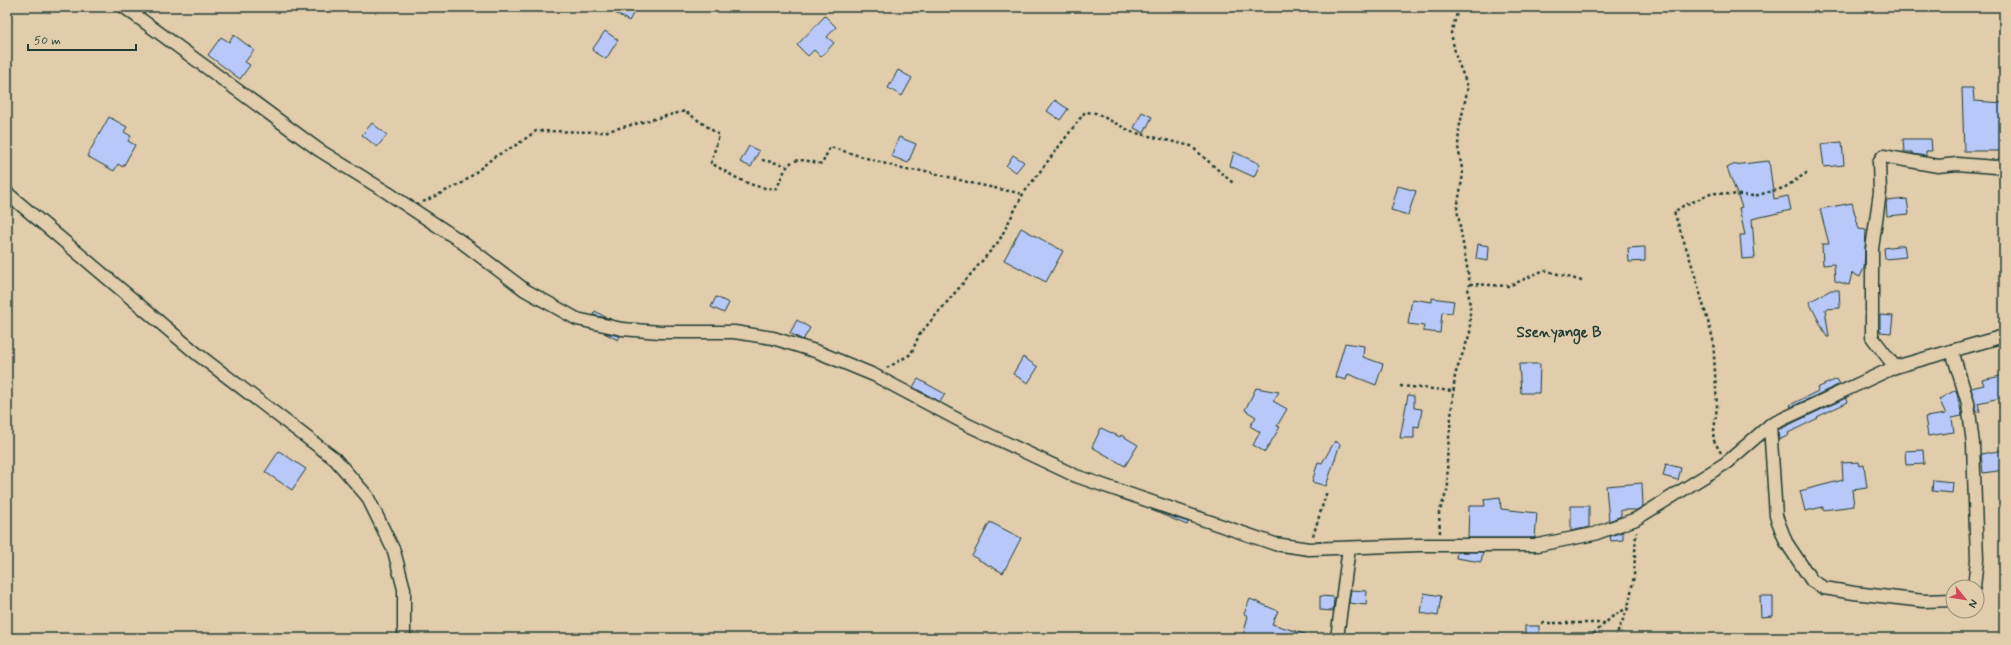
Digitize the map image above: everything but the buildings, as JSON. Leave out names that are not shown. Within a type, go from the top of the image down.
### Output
[{"type":"street","points":[[124,7],[319,150],[459,240],[526,290],[577,319],[622,329],[660,332],[734,332],[773,338],[818,352],[874,375],[968,425],[1076,476],[1275,544],[1309,549],[1419,545],[1538,545],[1594,534],[1636,519],[1726,463],[1770,425],[1895,367],[2004,336]]},
{"type":"street","points":[[1895,367],[1872,337],[1872,249],[1880,192],[1880,158],[1882,156],[1938,166],[1957,164],[1995,167],[2004,165]]},
{"type":"street","points":[[7,193],[196,353],[335,459],[367,496],[394,551],[404,589],[404,638]]},
{"type":"street","points":[[1952,351],[1968,403],[1973,444],[1974,509],[1977,560],[1975,579]]},
{"type":"street","points":[[1770,425],[1776,516],[1786,542],[1812,581],[1824,588],[1854,593],[1924,601],[1945,600]]},
{"type":"street","points":[[1338,638],[1348,548]]},
{"type":"path","points":[[1441,546],[1439,513],[1448,488],[1447,459],[1455,375],[1470,333],[1468,287],[1470,284],[1457,209],[1463,174],[1458,147],[1459,129],[1468,87],[1456,57],[1451,33],[1459,7]]},
{"type":"path","points":[[418,204],[464,182],[494,157],[518,144],[536,131],[604,132],[684,111],[719,135],[711,163],[740,179],[766,190],[777,188],[786,165],[793,161],[804,160],[822,164],[830,147],[906,170],[926,171],[971,183],[1023,194]]},
{"type":"path","points":[[874,375],[911,354],[919,335],[999,241],[1023,194],[1085,112],[1096,113],[1132,132],[1191,146],[1233,183]]},
{"type":"path","points":[[762,160],[786,165]]},
{"type":"path","points":[[1726,463],[1713,439],[1717,406],[1713,339],[1691,262],[1674,212],[1683,206],[1713,193],[1754,196],[1784,188],[1808,172]]},
{"type":"path","points":[[1470,284],[1509,286],[1544,270],[1582,281]]},
{"type":"path","points":[[1400,386],[1454,391]]},
{"type":"path","points":[[1309,549],[1327,491]]},
{"type":"path","points":[[1615,638],[1628,608],[1634,576],[1636,519]]},
{"type":"path","points":[[1589,638],[1613,616],[1628,608]]},
{"type":"path","points":[[1542,623],[1605,623]]},
{"type":"district","name":"Ssenyange B","points":[[1559,332]]}]
